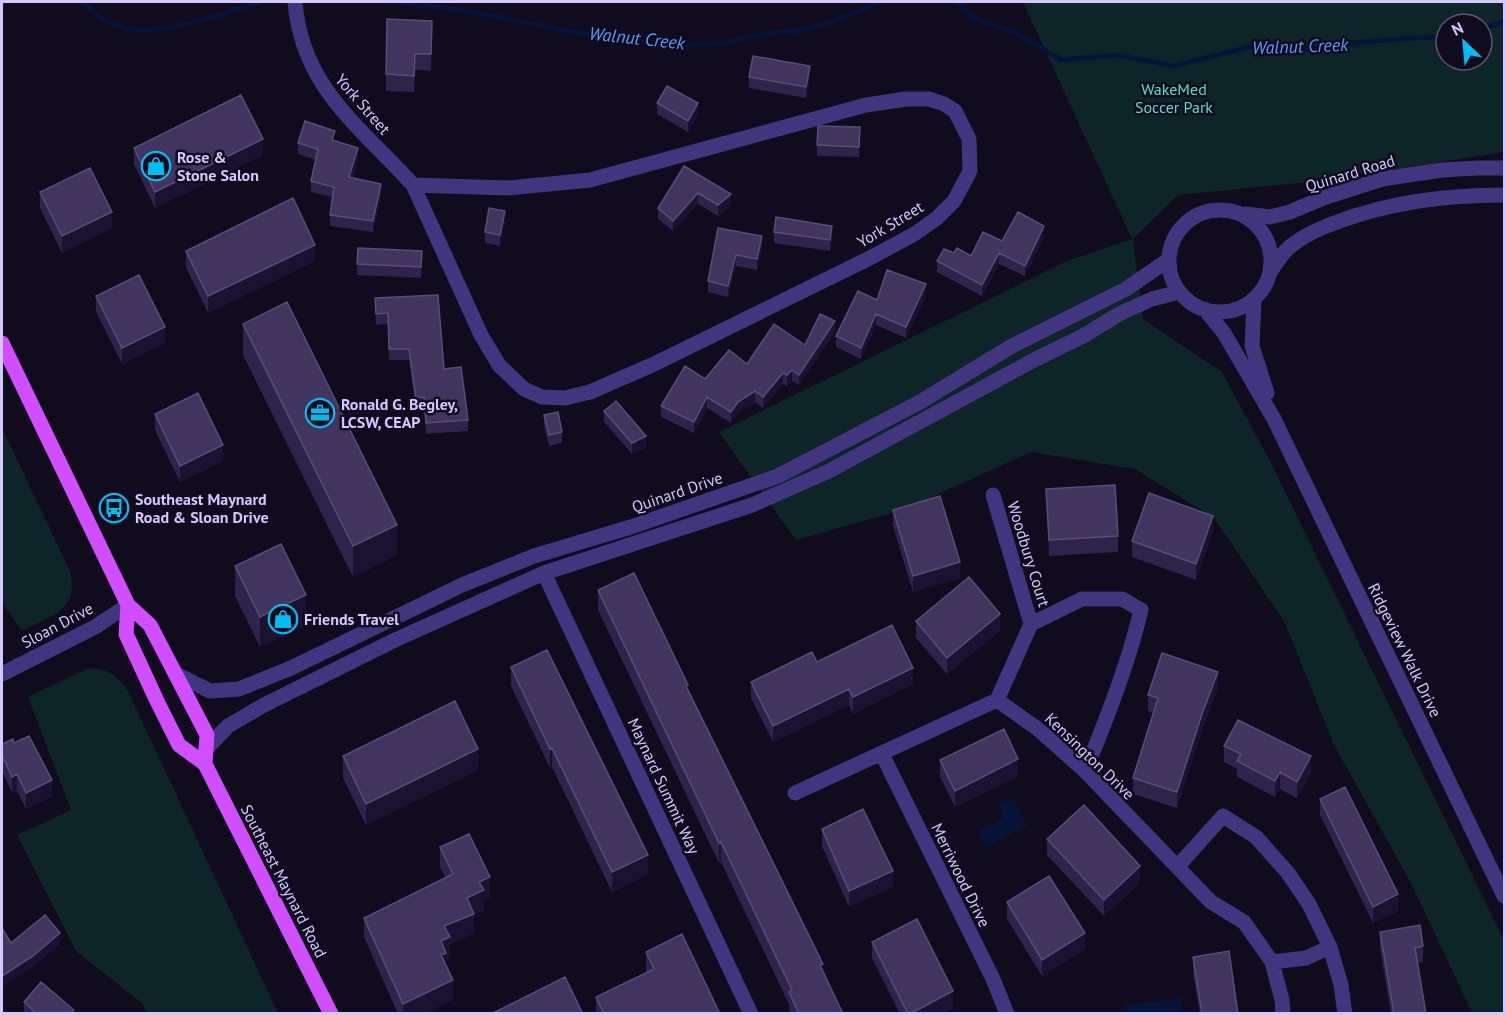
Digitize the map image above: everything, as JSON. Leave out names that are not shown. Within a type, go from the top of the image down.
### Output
[{"type":"main road","name":"Southeast Maynard Road","points":[[2,343],[128,605],[150,625],[207,735],[206,756],[331,1014]]},
{"type":"main road","name":"Southeast Maynard Road","points":[[128,605],[126,634],[179,746],[206,756]]},
{"type":"street","name":"York Street","points":[[295,2],[296,20],[319,80],[341,111],[413,185],[481,335],[499,365],[524,389],[542,397],[565,398],[590,392],[652,365],[916,233],[937,218],[954,201],[970,171],[971,153],[969,139],[955,111],[929,99],[906,99],[866,105],[590,180],[508,188],[413,185]]},
{"type":"street","name":"Quinard Road","points":[[1243,214],[1270,217],[1290,212],[1323,198],[1382,179],[1442,170],[1504,168]]},
{"type":"street","points":[[1271,272],[1272,255],[1267,238],[1257,224],[1243,214],[1227,209],[1209,210],[1193,217],[1180,228],[1171,243],[1168,260],[1171,278],[1179,292],[1191,303],[1206,311],[1230,311],[1240,309],[1254,300],[1265,287],[1280,256],[1300,239],[1325,226],[1401,203],[1438,197],[1504,195]]},
{"type":"street","name":"Quinard Drive","points":[[176,674],[210,691],[239,689],[291,668],[462,585],[534,556],[634,526],[778,476],[920,402],[1012,346],[1126,289],[1168,260]]},
{"type":"street","points":[[206,756],[228,726],[264,705],[395,640],[544,573],[752,505],[819,476],[1083,336],[1121,313],[1152,299],[1179,292]]},
{"type":"street","name":"Ridgeview Walk Drive","points":[[1254,300],[1252,346],[1274,419]]},
{"type":"street","name":"Ridgeview Walk Drive","points":[[1206,311],[1224,333],[1274,419],[1504,896]]},
{"type":"street","name":"Woodbury Court","points":[[993,495],[1031,624]]},
{"type":"street","name":"Maynard Summit Way","points":[[544,573],[751,1014]]},
{"type":"street","points":[[795,793],[997,700],[1031,624],[1082,599],[1122,599],[1141,610],[1135,636],[1110,711],[1085,771]]},
{"type":"street","name":"Sloan Drive","points":[[2,674],[95,627],[128,605]]},
{"type":"street","name":"Kensington Drive","points":[[997,700],[1038,729],[1085,771],[1210,902],[1244,922],[1272,962],[1282,1000],[1283,1014]]},
{"type":"street","name":"Merriwood Drive","points":[[882,754],[993,979],[1007,1014]]},
{"type":"street","points":[[1177,867],[1223,816],[1256,837],[1288,873],[1309,904],[1330,948],[1341,985],[1345,1014]]},
{"type":"street","points":[[1272,962],[1306,958],[1330,948]]},
{"type":"green space","name":"WakeMed Soccer Park","points":[[1023,2],[1504,2],[1504,152],[1320,181],[1178,195],[1133,239],[1143,319],[1222,372],[1271,463],[1504,940],[1504,1013],[1472,1013],[1412,885],[1334,745],[1284,621],[1214,518],[1135,469],[1031,452],[903,510],[796,540],[719,432],[1067,261],[1132,239]]},
{"type":"green space","points":[[2,428],[70,571],[72,584],[71,595],[61,610],[22,631],[2,602]]},
{"type":"green space","points":[[89,668],[112,674],[128,691],[278,1013],[147,1013],[143,1004],[76,951],[17,835],[71,810],[28,697]]},
{"type":"water","points":[[1014,799],[1027,826],[985,847],[978,831],[1002,819],[999,802]]},
{"type":"water","points":[[1181,997],[1181,1013],[1127,1013],[1126,1004]]},
{"type":"building","points":[[387,19],[432,21],[431,54],[415,54],[414,76],[386,74]]},
{"type":"building","points":[[753,56],[810,66],[806,87],[749,77]]},
{"type":"building","points":[[667,86],[698,103],[688,121],[657,103]]},
{"type":"building","points":[[241,95],[263,139],[155,192],[134,148]]},
{"type":"building","points":[[305,121],[335,131],[332,140],[358,148],[349,177],[381,184],[373,221],[330,215],[334,187],[311,181],[318,149],[298,143]]},
{"type":"building","points":[[818,126],[860,127],[859,147],[817,145]]},
{"type":"building","points":[[684,166],[731,194],[718,205],[698,193],[673,221],[658,208]]},
{"type":"building","points":[[90,168],[112,212],[62,236],[40,192]]},
{"type":"building","points":[[293,198],[315,245],[208,296],[186,251]]},
{"type":"building","points":[[489,208],[505,211],[500,235],[485,232]]},
{"type":"building","points":[[1018,212],[1044,226],[1025,266],[999,253],[982,285],[937,261],[944,249],[954,253],[957,248],[971,256],[983,232],[1002,241]]},
{"type":"building","points":[[776,217],[832,226],[830,240],[774,232]]},
{"type":"building","points":[[718,228],[762,236],[757,259],[736,255],[728,286],[708,281]]},
{"type":"building","points":[[358,248],[422,251],[421,267],[357,264]]},
{"type":"building","points":[[887,270],[926,284],[906,327],[876,314],[861,348],[836,336],[858,291],[877,300]]},
{"type":"building","points":[[139,275],[165,327],[122,348],[96,296]]},
{"type":"building","points":[[438,295],[444,369],[461,367],[468,420],[426,423],[424,397],[416,398],[409,349],[389,349],[388,313],[376,314],[375,298]]},
{"type":"building","points":[[287,302],[397,525],[353,546],[243,324]]},
{"type":"building","points":[[820,314],[835,321],[799,375],[792,370],[787,375],[783,373],[763,397],[755,391],[738,402],[731,412],[707,397],[694,422],[661,406],[685,366],[705,379],[729,350],[747,364],[774,324],[805,345]]},
{"type":"building","points":[[198,393],[223,445],[180,466],[155,414]]},
{"type":"building","points":[[616,401],[646,436],[632,443],[604,411]]},
{"type":"building","points":[[558,412],[562,432],[549,435],[544,415]]},
{"type":"building","points":[[1115,485],[1118,536],[1049,540],[1046,489]]},
{"type":"building","points":[[1149,493],[1213,516],[1196,564],[1132,541]]},
{"type":"building","points":[[940,496],[960,562],[913,576],[893,510]]},
{"type":"building","points":[[281,544],[306,595],[260,617],[235,566]]},
{"type":"building","points":[[634,573],[688,685],[686,686],[823,964],[820,965],[843,1014],[799,1014],[789,992],[792,990],[598,590]]},
{"type":"building","points":[[969,577],[1000,614],[947,658],[916,621]]},
{"type":"building","points":[[892,625],[913,668],[853,697],[849,689],[773,726],[751,682],[812,652],[817,662]]},
{"type":"building","points":[[547,650],[648,855],[612,872],[511,667]]},
{"type":"building","points":[[1162,653],[1218,672],[1177,792],[1133,778],[1158,698],[1148,695]]},
{"type":"building","points":[[455,701],[478,749],[366,804],[343,756]]},
{"type":"building","points":[[1238,720],[1311,756],[1297,782],[1280,772],[1275,781],[1237,761],[1241,754],[1224,746]]},
{"type":"building","points":[[1004,729],[1018,759],[955,791],[940,760]]},
{"type":"building","points":[[29,736],[52,780],[26,793],[17,774],[12,777],[2,755],[2,744],[13,739],[14,743]]},
{"type":"building","points":[[1345,787],[1398,894],[1373,907],[1320,799]]},
{"type":"building","points":[[1084,805],[1140,866],[1104,900],[1047,839]]},
{"type":"building","points":[[863,809],[893,871],[849,891],[822,829]]},
{"type":"building","points":[[469,834],[490,877],[479,882],[484,890],[467,898],[474,914],[444,926],[450,937],[441,941],[446,953],[441,955],[453,980],[403,1004],[364,918],[453,874],[440,847]]},
{"type":"building","points":[[1049,876],[1085,933],[1042,960],[1007,902]]},
{"type":"building","points":[[45,915],[60,933],[33,956],[2,976],[2,928],[11,943]]},
{"type":"building","points":[[917,919],[953,991],[908,1014],[872,942]]},
{"type":"building","points":[[1420,925],[1423,946],[1415,948],[1426,1014],[1394,1014],[1380,932]]},
{"type":"building","points":[[682,934],[720,1014],[604,1014],[596,997],[654,969],[646,952]]},
{"type":"building","points":[[1229,951],[1238,1014],[1202,1014],[1193,957]]},
{"type":"building","points":[[565,977],[582,1012],[579,1014],[491,1014]]},
{"type":"building","points":[[41,982],[74,1010],[71,1014],[37,1014],[24,1002]]},
{"type":"waterway","name":"Walnut Creek","points":[[83,2],[98,16],[110,23],[123,28],[146,30],[196,22],[260,2]]},
{"type":"waterway","name":"Walnut Creek","points":[[391,2],[462,10],[618,39],[677,44],[722,43],[770,33],[806,29],[879,2]]},
{"type":"waterway","name":"Walnut Creek","points":[[959,2],[973,18],[1016,33],[1061,60],[1116,55],[1174,66],[1253,46],[1301,49],[1434,37]]},
{"type":"waterway","name":"Walnut Creek","points":[[1494,25],[1504,22]]},
{"type":"place","name":"Rose & Stone Salon","points":[[156,166]]},
{"type":"place","name":"Ronald G. Begley, LCSW, CEAP","points":[[320,413]]},
{"type":"place","name":"Southeast Maynard Road & Sloan Drive","points":[[114,508]]},
{"type":"place","name":"Friends Travel","points":[[283,619]]}]
